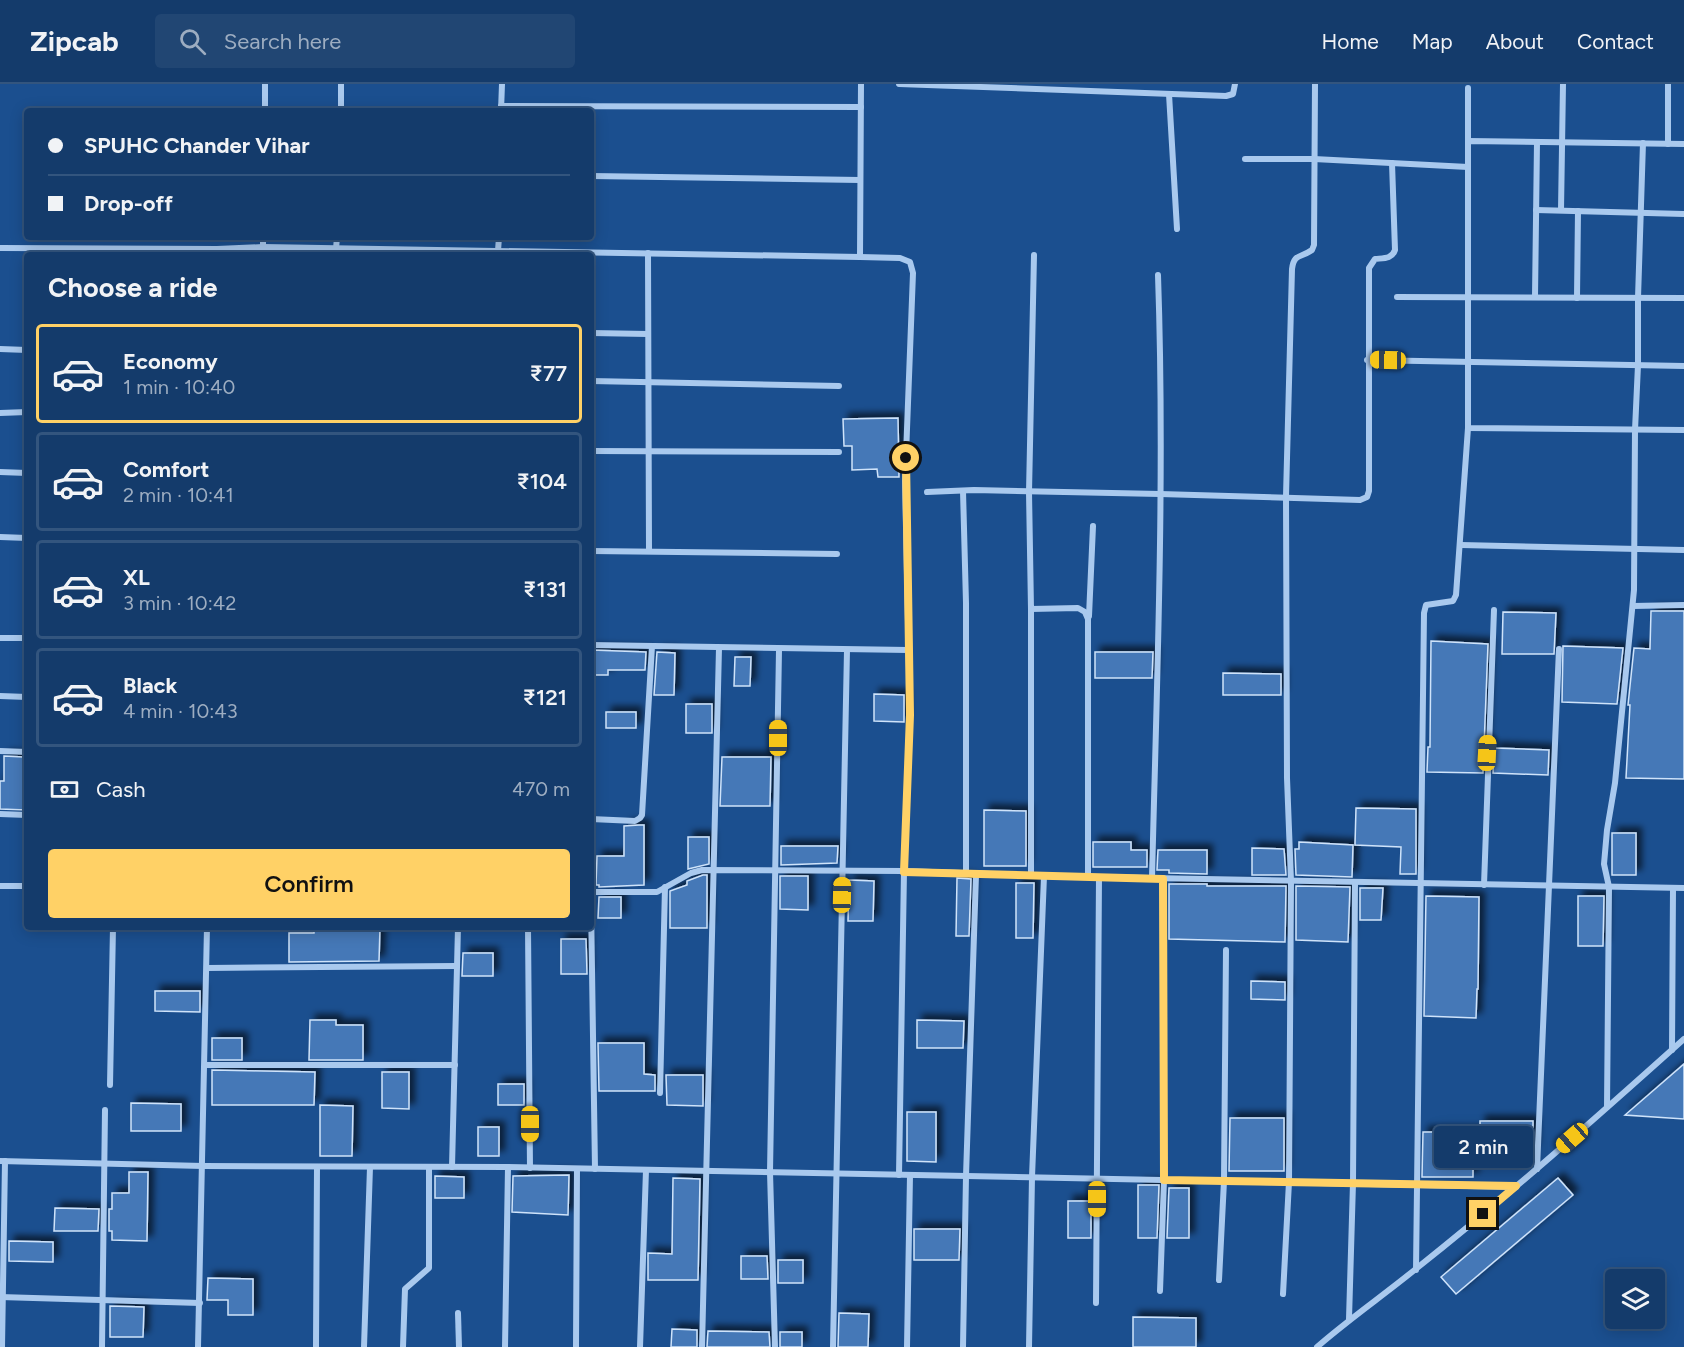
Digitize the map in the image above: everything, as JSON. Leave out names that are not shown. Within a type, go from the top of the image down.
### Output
[{"type":"street","points":[[265,108],[266,84]]},
{"type":"street","points":[[340,108],[341,84]]},
{"type":"street","points":[[502,84],[501,108],[861,107]]},
{"type":"street","points":[[860,256],[861,84]]},
{"type":"street","points":[[899,84],[1226,96],[1233,94],[1235,84]]},
{"type":"street","points":[[1283,1294],[1289,1182],[1291,881],[1287,766],[1286,496],[1292,269],[1293,261],[1298,256],[1312,250],[1314,245],[1315,84]]},
{"type":"street","points":[[1561,210],[1563,84]]},
{"type":"street","points":[[1668,84],[1668,144]]},
{"type":"street","points":[[1416,1270],[1424,613],[1426,605],[1453,601],[1456,595],[1461,545],[1468,428],[1468,88]]},
{"type":"street","points":[[1169,94],[1177,229]]},
{"type":"street","points":[[1468,141],[1684,144]]},
{"type":"street","points":[[1535,297],[1537,142]]},
{"type":"street","points":[[1607,1107],[1609,887],[1604,864],[1615,783],[1633,606],[1635,430],[1643,143]]},
{"type":"street","points":[[1245,159],[1314,159],[1468,166]]},
{"type":"street","points":[[927,492],[1286,496],[1360,500],[1367,497],[1369,490],[1367,360],[1369,268],[1375,259],[1387,258],[1394,254],[1395,250],[1392,163]]},
{"type":"street","points":[[594,176],[860,180]]},
{"type":"street","points":[[1536,210],[1684,214]]},
{"type":"street","points":[[1577,298],[1578,211]]},
{"type":"street","points":[[263,240],[263,247]]},
{"type":"street","points":[[336,249],[337,240]]},
{"type":"street","points":[[498,251],[499,240]]},
{"type":"street","points":[[0,248],[217,252],[263,247],[320,252],[336,249],[418,252],[573,252]]},
{"type":"street","points":[[594,252],[860,256],[900,258],[910,262],[912,273],[905,481],[910,715],[904,872],[899,1175]]},
{"type":"street","points":[[648,253],[649,551]]},
{"type":"street","points":[[1031,876],[1029,492],[1034,255]]},
{"type":"street","points":[[1152,878],[1160,494],[1158,275]]},
{"type":"street","points":[[1397,297],[1684,298]]},
{"type":"street","points":[[594,333],[648,334]]},
{"type":"street","points":[[0,349],[24,350]]},
{"type":"street","points":[[1367,360],[1684,366]]},
{"type":"street","points":[[594,381],[839,386]]},
{"type":"street","points":[[0,413],[24,412]]},
{"type":"street","points":[[1468,428],[1684,430]]},
{"type":"street","points":[[594,451],[839,452]]},
{"type":"street","points":[[0,472],[24,472]]},
{"type":"street","points":[[963,491],[966,603],[966,874]]},
{"type":"street","points":[[1088,877],[1088,619],[1093,526]]},
{"type":"street","points":[[0,537],[24,538]]},
{"type":"street","points":[[1461,545],[1684,550]]},
{"type":"street","points":[[594,551],[837,554]]},
{"type":"street","points":[[1633,606],[1684,605]]},
{"type":"street","points":[[1031,609],[1078,608],[1085,612],[1088,619]]},
{"type":"street","points":[[1484,885],[1494,610]]},
{"type":"street","points":[[0,638],[24,639]]},
{"type":"street","points":[[594,645],[908,651]]},
{"type":"street","points":[[594,819],[635,821],[640,818],[652,646]]},
{"type":"street","points":[[702,1347],[719,648]]},
{"type":"street","points":[[1537,1169],[1559,649]]},
{"type":"street","points":[[775,1347],[770,1172],[779,650]]},
{"type":"street","points":[[833,1347],[847,651]]},
{"type":"street","points":[[0,696],[24,697]]},
{"type":"street","points":[[0,751],[24,752]]},
{"type":"street","points":[[0,814],[24,815]]},
{"type":"street","points":[[594,892],[652,892],[695,871],[714,870],[1684,888]]},
{"type":"street","points":[[963,1347],[976,875]]},
{"type":"street","points":[[1029,1347],[1032,1177],[1044,876]]},
{"type":"street","points":[[1096,1303],[1099,877]]},
{"type":"street","points":[[1160,1291],[1164,1180],[1163,879]]},
{"type":"street","points":[[1350,1319],[1355,882]]},
{"type":"street","points":[[0,886],[24,886]]},
{"type":"street","points":[[660,1093],[665,887]]},
{"type":"street","points":[[1672,1050],[1673,888]]},
{"type":"street","points":[[110,1085],[113,930]]},
{"type":"street","points":[[198,1347],[207,930]]},
{"type":"street","points":[[452,1167],[458,930]]},
{"type":"street","points":[[528,930],[530,1168]]},
{"type":"street","points":[[591,930],[595,1169]]},
{"type":"street","points":[[1218,1280],[1224,1181],[1226,950]]},
{"type":"street","points":[[207,968],[457,966]]},
{"type":"street","points":[[1317,1347],[1350,1319],[1416,1270],[1537,1169],[1684,1040]]},
{"type":"street","points":[[1672,1050],[1684,1050]]},
{"type":"street","points":[[205,1065],[454,1065]]},
{"type":"street","points":[[102,1347],[105,1110]]},
{"type":"street","points":[[2,1347],[2,1161],[203,1166],[507,1167],[1516,1186]]},
{"type":"street","points":[[316,1347],[317,1167]]},
{"type":"street","points":[[364,1347],[370,1167]]},
{"type":"street","points":[[403,1347],[405,1289],[429,1268],[429,1167]]},
{"type":"street","points":[[506,1347],[507,1167]]},
{"type":"street","points":[[576,1347],[577,1169]]},
{"type":"street","points":[[640,1347],[646,1170]]},
{"type":"street","points":[[907,1347],[910,1175]]},
{"type":"street","points":[[2,1298],[200,1303]]},
{"type":"street","points":[[458,1313],[459,1347]]},
{"type":"building","points":[[898,418],[899,477],[878,477],[877,469],[852,470],[852,446],[844,446],[843,419]]},
{"type":"building","points":[[1651,611],[1684,611],[1684,779],[1626,778],[1630,705],[1628,705],[1634,648],[1650,649]]},
{"type":"building","points":[[1503,612],[1556,613],[1554,654],[1502,654]]},
{"type":"building","points":[[1431,641],[1488,644],[1483,773],[1427,772],[1428,747],[1430,747]]},
{"type":"building","points":[[1563,646],[1623,648],[1617,704],[1562,702]]},
{"type":"building","points":[[594,650],[646,652],[645,670],[608,670],[608,675],[594,675]]},
{"type":"building","points":[[657,652],[675,653],[674,695],[654,695]]},
{"type":"building","points":[[1095,652],[1153,652],[1152,678],[1095,678]]},
{"type":"building","points":[[735,657],[751,657],[750,686],[734,686]]},
{"type":"building","points":[[1223,673],[1281,674],[1281,695],[1223,695]]},
{"type":"building","points":[[874,694],[904,695],[904,722],[874,721]]},
{"type":"building","points":[[686,704],[712,704],[712,733],[686,733]]},
{"type":"building","points":[[606,712],[636,712],[636,728],[606,728]]},
{"type":"building","points":[[1494,748],[1549,750],[1548,775],[1493,773]]},
{"type":"building","points":[[4,756],[23,757],[24,810],[0,809],[0,781],[4,781]]},
{"type":"building","points":[[722,757],[771,757],[770,806],[720,806]]},
{"type":"building","points":[[1356,808],[1416,809],[1416,874],[1400,874],[1401,847],[1355,845]]},
{"type":"building","points":[[984,810],[1026,811],[1026,866],[984,866]]},
{"type":"building","points":[[644,825],[644,885],[599,887],[596,885],[597,856],[624,856],[624,826]]},
{"type":"building","points":[[1612,833],[1636,833],[1636,875],[1612,875]]},
{"type":"building","points":[[688,837],[709,837],[709,864],[688,869]]},
{"type":"building","points":[[1093,842],[1131,842],[1131,850],[1147,850],[1147,867],[1093,867]]},
{"type":"building","points":[[1299,842],[1353,845],[1352,877],[1296,875],[1295,849],[1299,849]]},
{"type":"building","points":[[781,846],[838,846],[837,863],[781,865]]},
{"type":"building","points":[[1252,848],[1284,849],[1286,875],[1252,875]]},
{"type":"building","points":[[1158,850],[1207,850],[1207,874],[1169,873],[1169,870],[1157,870]]},
{"type":"building","points":[[707,875],[707,928],[670,928],[670,891],[687,885],[687,881]]},
{"type":"building","points":[[780,876],[808,876],[808,910],[780,909]]},
{"type":"building","points":[[957,878],[971,879],[969,936],[956,936]]},
{"type":"building","points":[[849,880],[874,881],[873,921],[848,921]]},
{"type":"building","points":[[1016,883],[1034,883],[1033,938],[1016,938]]},
{"type":"building","points":[[1169,884],[1286,886],[1285,942],[1169,939]]},
{"type":"building","points":[[1296,886],[1350,887],[1348,942],[1296,940]]},
{"type":"building","points":[[1360,888],[1383,888],[1381,920],[1360,920]]},
{"type":"building","points":[[1426,896],[1479,897],[1476,1018],[1424,1016]]},
{"type":"building","points":[[1578,896],[1604,896],[1603,946],[1578,946]]},
{"type":"building","points":[[599,897],[621,897],[621,918],[598,918]]},
{"type":"building","points":[[314,930],[380,930],[379,961],[289,962],[289,933],[314,933]]},
{"type":"building","points":[[561,939],[586,939],[587,974],[561,974]]},
{"type":"building","points":[[463,953],[493,953],[493,976],[462,976]]},
{"type":"building","points":[[1251,981],[1285,982],[1285,1000],[1251,999]]},
{"type":"building","points":[[155,991],[200,991],[200,1012],[155,1011]]},
{"type":"building","points":[[310,1020],[336,1020],[336,1025],[363,1025],[363,1060],[309,1060]]},
{"type":"building","points":[[917,1020],[964,1021],[963,1048],[917,1048]]},
{"type":"building","points":[[212,1038],[242,1038],[242,1060],[212,1060]]},
{"type":"building","points":[[598,1043],[644,1043],[644,1074],[655,1075],[655,1091],[599,1091]]},
{"type":"building","points":[[1684,1064],[1684,1119],[1625,1115]]},
{"type":"building","points":[[212,1070],[315,1072],[314,1105],[212,1105]]},
{"type":"building","points":[[382,1072],[409,1072],[409,1109],[382,1108]]},
{"type":"building","points":[[666,1075],[703,1075],[703,1106],[667,1105]]},
{"type":"building","points":[[498,1084],[524,1084],[524,1105],[498,1105]]},
{"type":"building","points":[[131,1103],[181,1104],[181,1131],[131,1131]]},
{"type":"building","points":[[320,1105],[353,1106],[352,1156],[320,1156]]},
{"type":"building","points":[[907,1112],[936,1112],[936,1162],[907,1161]]},
{"type":"building","points":[[1230,1118],[1284,1118],[1284,1171],[1229,1171]]},
{"type":"building","points":[[1480,1121],[1533,1121],[1533,1149],[1473,1149],[1473,1177],[1422,1177],[1423,1132],[1480,1132]]},
{"type":"building","points":[[478,1127],[499,1127],[499,1156],[478,1156]]},
{"type":"building","points":[[129,1172],[148,1172],[147,1241],[112,1240],[112,1231],[109,1231],[112,1193],[129,1193]]},
{"type":"building","points":[[569,1175],[568,1215],[512,1212],[513,1176]]},
{"type":"building","points":[[435,1176],[464,1177],[464,1198],[435,1198]]},
{"type":"building","points":[[673,1178],[700,1179],[698,1280],[648,1280],[648,1253],[672,1254]]},
{"type":"building","points":[[1558,1178],[1573,1195],[1456,1294],[1441,1277]]},
{"type":"building","points":[[1138,1185],[1159,1185],[1157,1238],[1138,1238]]},
{"type":"building","points":[[1169,1188],[1189,1188],[1189,1238],[1167,1238]]},
{"type":"building","points":[[1068,1201],[1091,1201],[1091,1238],[1068,1238]]},
{"type":"building","points":[[55,1208],[99,1209],[98,1231],[54,1231]]},
{"type":"building","points":[[914,1229],[960,1229],[959,1260],[914,1260]]},
{"type":"building","points":[[9,1241],[53,1242],[53,1262],[9,1261]]},
{"type":"building","points":[[741,1256],[767,1256],[768,1279],[741,1279]]},
{"type":"building","points":[[778,1260],[803,1260],[803,1283],[778,1283]]},
{"type":"building","points":[[208,1278],[253,1279],[253,1315],[228,1315],[228,1300],[207,1300]]},
{"type":"building","points":[[110,1306],[144,1307],[143,1337],[110,1337]]},
{"type":"building","points":[[839,1313],[869,1314],[868,1347],[838,1347]]},
{"type":"building","points":[[1133,1317],[1196,1318],[1196,1347],[1133,1347]]},
{"type":"building","points":[[672,1329],[697,1330],[697,1347],[671,1347]]},
{"type":"building","points":[[708,1331],[769,1332],[770,1347],[707,1347]]},
{"type":"building","points":[[780,1332],[802,1332],[802,1347],[780,1347]]},
{"type":"route","points":[[906,458],[910,715],[904,872],[1163,879],[1164,1180],[1516,1186],[1483,1214]]}]
